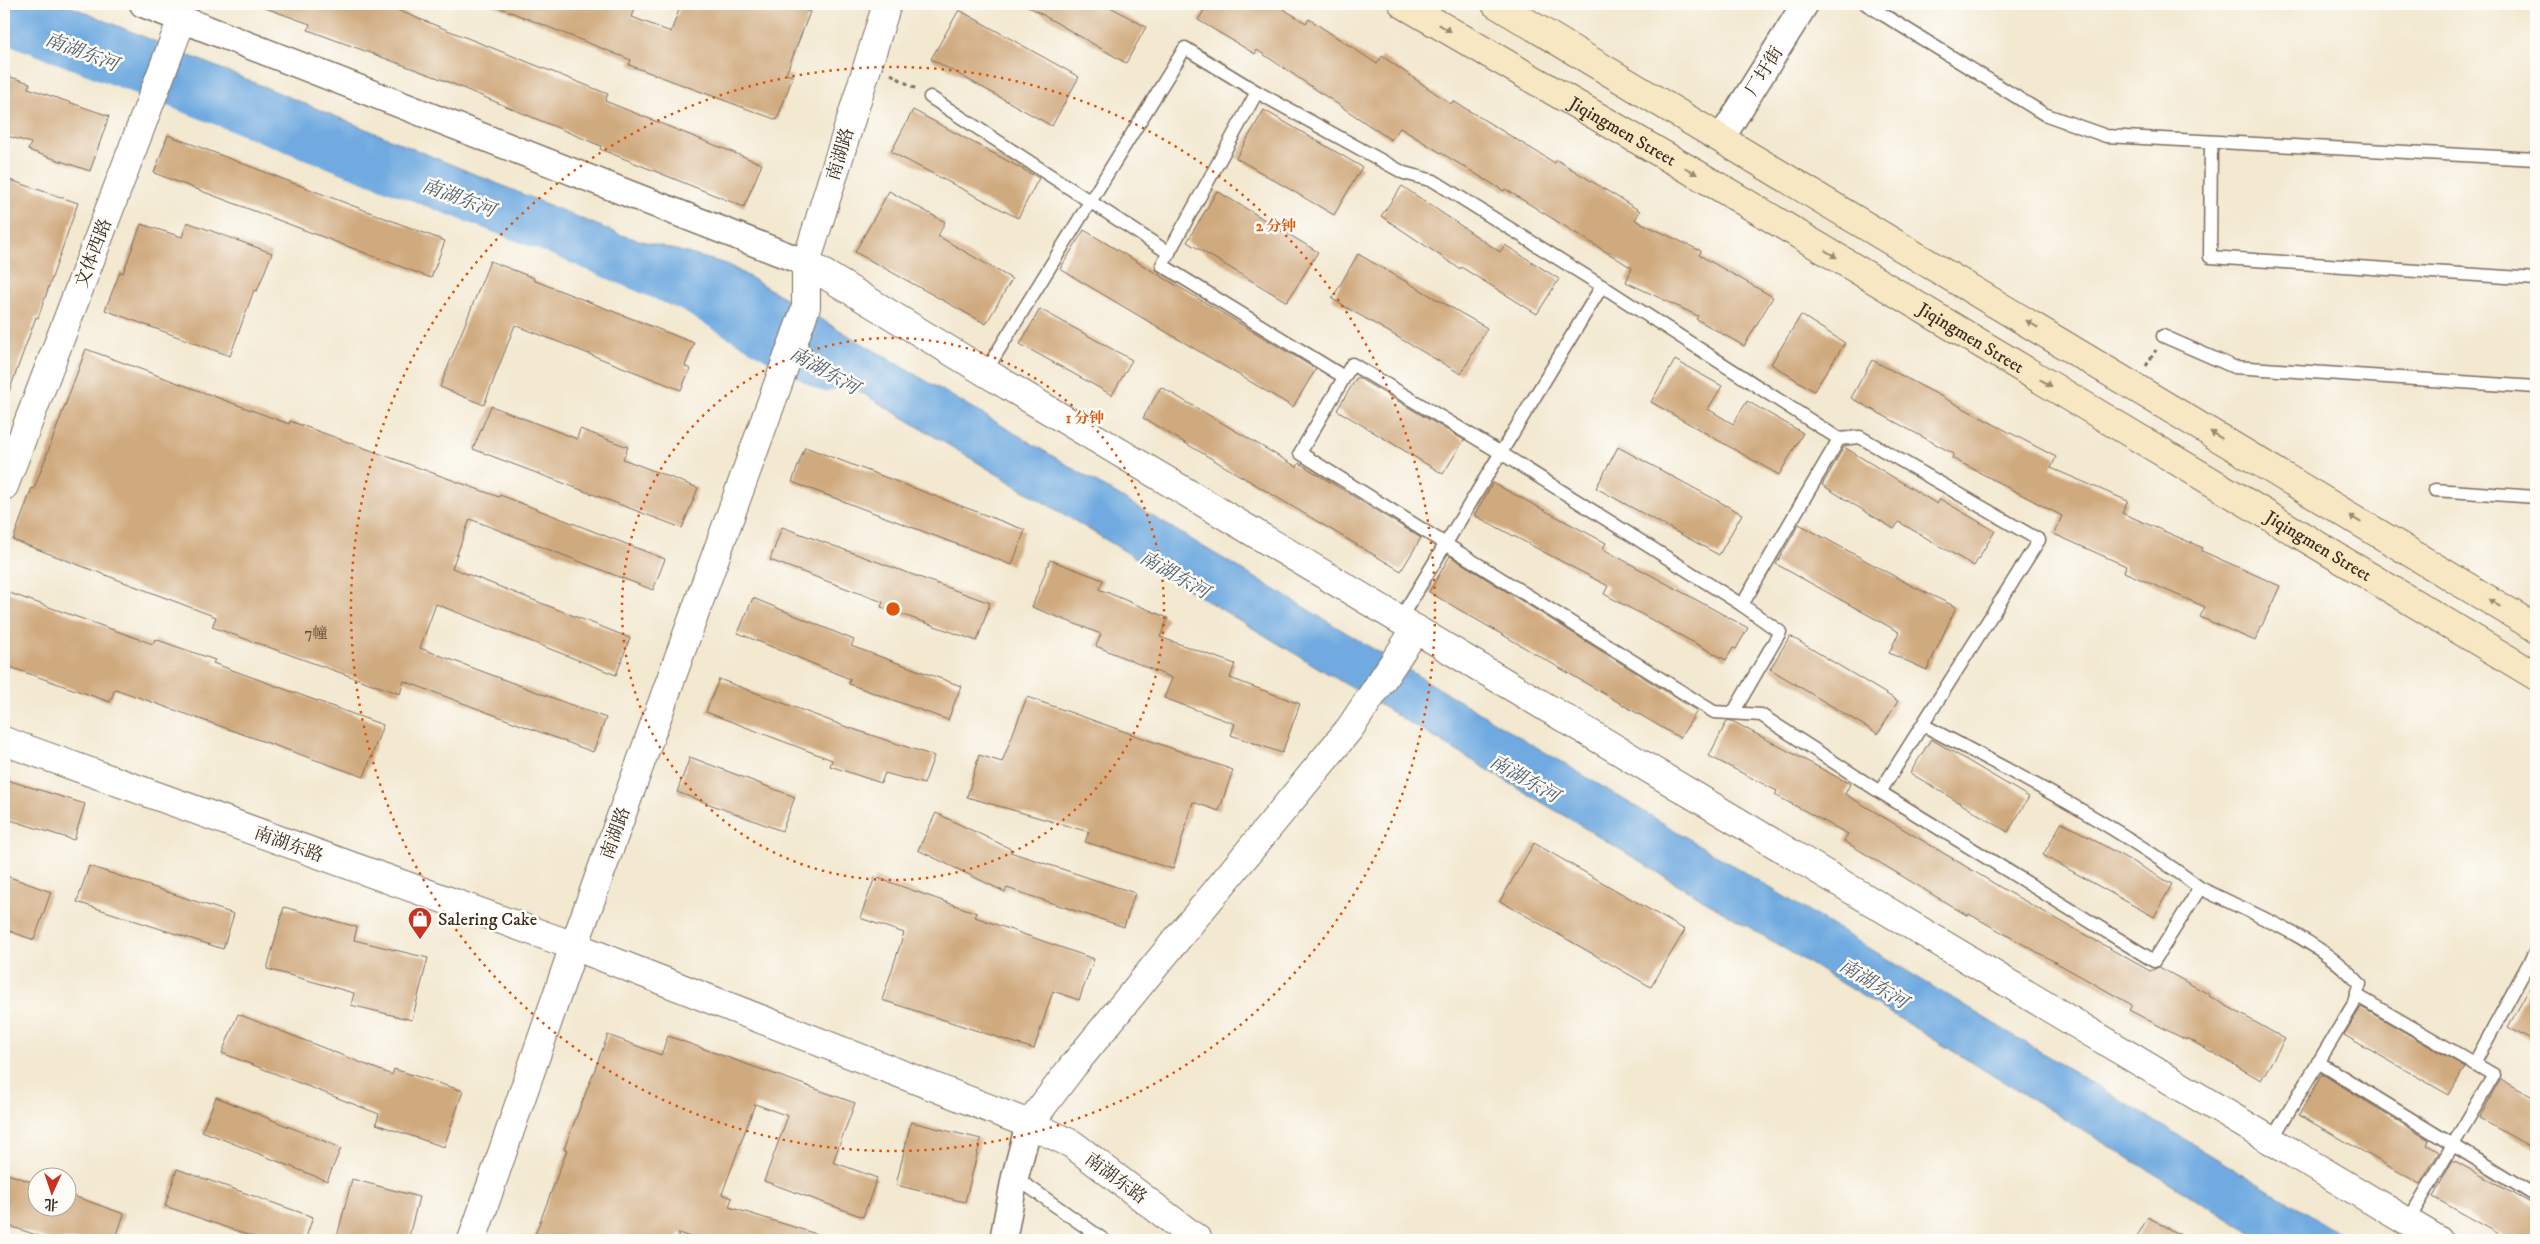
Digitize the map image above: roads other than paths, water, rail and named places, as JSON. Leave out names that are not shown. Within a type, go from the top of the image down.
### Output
[{"type":"main road","name":"Jiqingmen Street","points":[[1403,4],[1726,191],[2536,676]]},
{"type":"main road","points":[[1496,4],[2536,628]]},
{"type":"street","points":[[143,4],[806,263],[985,372],[2408,1220],[2438,1240]]},
{"type":"street","name":"南湖路","points":[[472,1240],[574,946],[806,307],[806,263],[887,4]]},
{"type":"street","name":"厂圩街","points":[[1722,138],[1805,4]]},
{"type":"street","name":"文体西路","points":[[4,486],[182,19]]},
{"type":"street","points":[[1003,1240],[1015,1177],[1029,1124],[1079,1058],[1350,728],[1385,672],[1408,624]]},
{"type":"street","name":"南湖东路","points":[[4,741],[574,946],[1029,1124],[1072,1144],[1198,1240]]},
{"type":"lane","points":[[1866,4],[2044,114],[2106,136],[2536,159]]},
{"type":"lane","points":[[985,372],[1185,48],[1257,92],[1404,173],[1434,181],[1602,286],[1839,439],[1860,437],[2039,540],[1880,792]]},
{"type":"lane","points":[[1257,92],[1162,265],[1344,377]]},
{"type":"lane","points":[[930,98],[1089,203],[1169,253]]},
{"type":"lane","points":[[2211,142],[2210,257],[2536,279]]},
{"type":"lane","points":[[1408,624],[1446,544],[1602,286]]},
{"type":"lane","points":[[2163,336],[2234,368],[2536,387]]},
{"type":"lane","points":[[1733,713],[1780,632],[1742,605],[1501,453],[1352,364],[1300,453],[1714,712],[1761,715],[1880,792],[2154,961],[2200,888]]},
{"type":"lane","points":[[1742,605],[1839,439]]},
{"type":"lane","points":[[2435,490],[2536,497]]},
{"type":"lane","points":[[1923,725],[2086,812],[2172,867],[2200,888],[2309,942],[2347,969],[2360,984],[2353,1005],[2272,1139]]},
{"type":"lane","points":[[2474,1064],[2536,950]]},
{"type":"lane","points":[[2356,995],[2494,1075],[2408,1220]]},
{"type":"lane","points":[[2318,1062],[2536,1196]]},
{"type":"lane","points":[[1015,1177],[1104,1240]]},
{"type":"water","points":[[4,4],[65,4],[621,235],[727,264],[996,422],[2351,1240],[2263,1240],[1777,944],[658,270],[4,20]]},
{"type":"waterway","name":"南湖东河","points":[[4,21],[552,233],[690,292],[826,371]]},
{"type":"place","name":"Salering Cake","points":[[420,940]]}]
